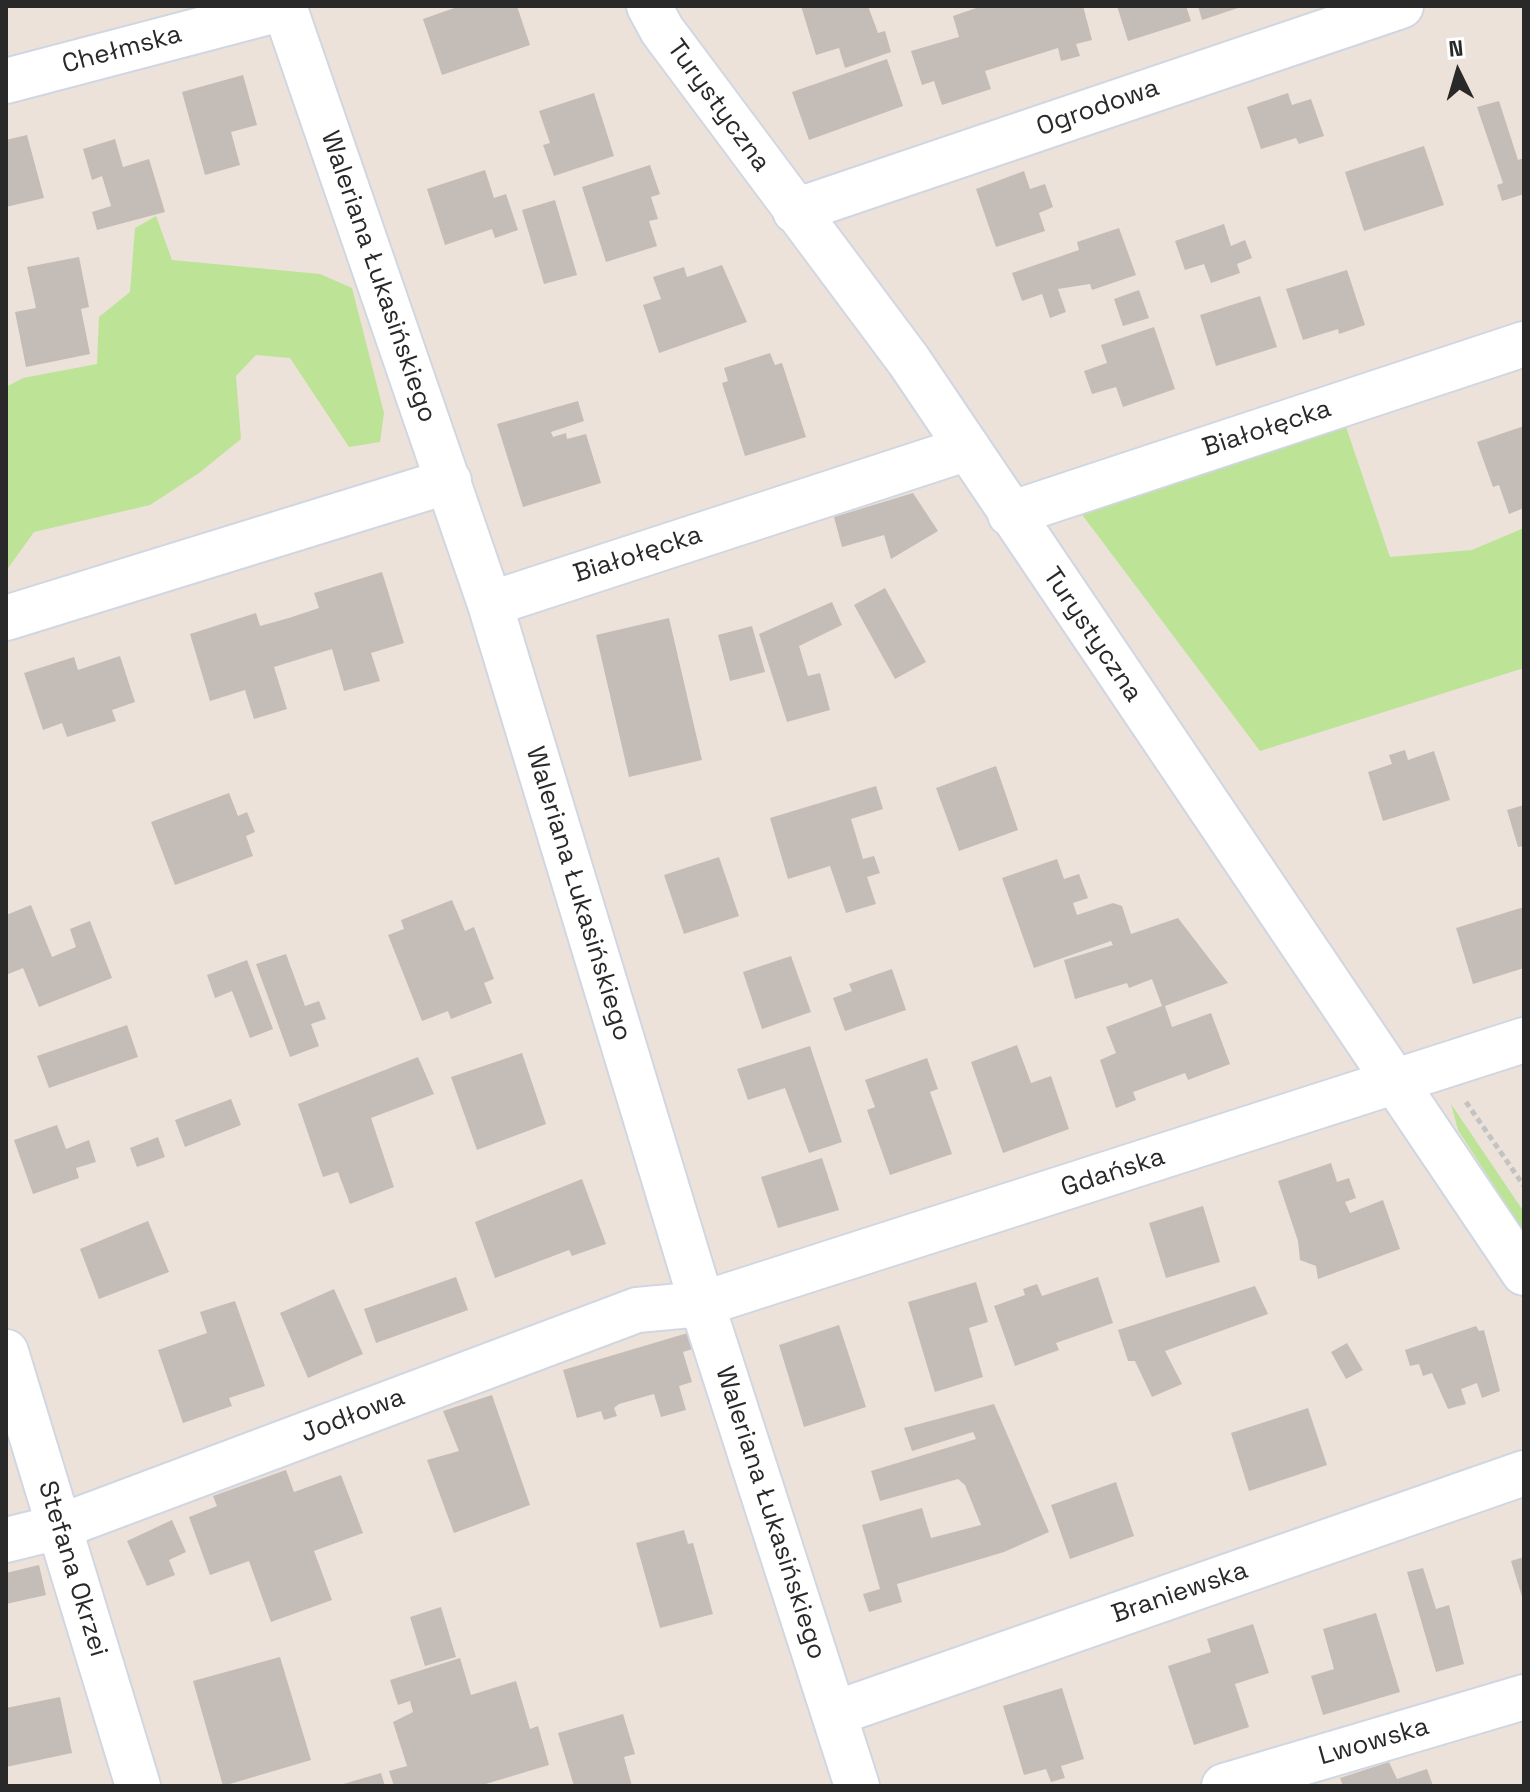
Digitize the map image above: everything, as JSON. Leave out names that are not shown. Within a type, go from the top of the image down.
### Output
[{"type":"street","name":"Turystyczna","points":[[649,6],[662,30],[909,361],[1524,1273]]},
{"type":"street","name":"Ogrodowa","points":[[795,211],[1401,6]]},
{"type":"street","name":"Chełmska","points":[[6,81],[284,7]]},
{"type":"street","name":"Waleriana Łukasińskiego","points":[[284,7],[490,604],[702,1304],[857,1786]]},
{"type":"street","name":"Białołęcka","points":[[1010,514],[1524,344]]},
{"type":"street","name":"Białołęcka","points":[[490,604],[968,448]]},
{"type":"street","points":[[6,618],[449,481]]},
{"type":"street","name":"Gdańska","points":[[702,1304],[1398,1083],[1524,1040]]},
{"type":"street","name":"Jodłowa","points":[[6,1540],[59,1527],[637,1310],[702,1304]]},
{"type":"street","name":"Stefana Okrzei","points":[[6,1352],[138,1786]]},
{"type":"street","name":"Braniewska","points":[[836,1713],[1524,1473]]},
{"type":"street","name":"Lwowska","points":[[1224,1786],[1524,1697]]},
{"type":"green space","points":[[156,216],[172,260],[320,274],[352,288],[384,413],[380,442],[349,447],[290,358],[256,355],[236,376],[241,439],[199,473],[150,505],[34,532],[6,571],[6,387],[23,378],[97,364],[99,317],[130,292],[135,228]]},
{"type":"green space","points":[[1344,421],[1390,557],[1472,550],[1524,528],[1524,668],[1260,751],[1074,504]]},
{"type":"green space","points":[[1451,1104],[1524,1212],[1524,1232],[1458,1130]]},
{"type":"building","points":[[460,6],[517,6],[530,45],[442,75],[423,19]]},
{"type":"building","points":[[801,6],[868,6],[878,33],[885,31],[891,52],[845,68],[839,48],[816,55]]},
{"type":"building","points":[[982,6],[1083,6],[1092,40],[1076,44],[1080,56],[1061,61],[1058,48],[985,71],[991,89],[942,105],[934,81],[922,85],[911,51],[959,37],[953,16]]},
{"type":"building","points":[[1117,6],[1186,6],[1191,21],[1128,41]]},
{"type":"building","points":[[1198,6],[1241,6],[1241,7],[1202,20]]},
{"type":"building","points":[[887,59],[903,106],[809,140],[792,92]]},
{"type":"building","points":[[243,75],[257,125],[231,132],[240,165],[205,175],[182,92]]},
{"type":"building","points":[[594,93],[614,156],[554,176],[543,145],[550,143],[539,111]]},
{"type":"building","points":[[1288,93],[1292,105],[1311,99],[1324,136],[1299,144],[1296,138],[1261,149],[1247,107]]},
{"type":"building","points":[[1499,101],[1518,160],[1524,158],[1524,194],[1502,201],[1497,185],[1503,183],[1477,107]]},
{"type":"building","points":[[27,135],[44,198],[6,207],[6,140]]},
{"type":"building","points":[[115,139],[123,167],[149,159],[165,212],[97,230],[92,212],[111,206],[102,176],[92,180],[83,149]]},
{"type":"building","points":[[1424,146],[1444,205],[1364,231],[1345,172]]},
{"type":"building","points":[[650,165],[660,194],[651,197],[658,219],[649,221],[657,246],[606,262],[582,187]]},
{"type":"building","points":[[485,170],[494,198],[506,194],[518,230],[495,238],[492,229],[445,245],[427,189]]},
{"type":"building","points":[[1024,171],[1030,189],[1045,184],[1053,207],[1039,213],[1045,231],[996,247],[976,189]]},
{"type":"building","points":[[555,200],[577,275],[544,284],[522,210]]},
{"type":"building","points":[[1224,224],[1231,246],[1245,240],[1252,258],[1237,264],[1240,273],[1211,283],[1204,264],[1185,270],[1175,241]]},
{"type":"building","points":[[1119,228],[1136,275],[1092,290],[1090,284],[1058,289],[1066,312],[1050,318],[1042,294],[1022,301],[1012,273],[1079,250],[1077,242]]},
{"type":"building","points":[[79,257],[89,307],[81,309],[90,354],[26,367],[15,312],[36,308],[27,267]]},
{"type":"building","points":[[722,265],[747,322],[659,353],[643,305],[661,299],[653,277],[684,267],[687,277]]},
{"type":"building","points":[[1347,270],[1365,325],[1339,334],[1338,329],[1303,340],[1286,289]]},
{"type":"building","points":[[1139,290],[1149,318],[1123,326],[1114,299]]},
{"type":"building","points":[[1260,296],[1277,347],[1216,366],[1200,315]]},
{"type":"building","points":[[1154,327],[1175,389],[1123,407],[1116,387],[1092,394],[1084,371],[1107,363],[1101,345]]},
{"type":"building","points":[[770,353],[775,365],[782,363],[806,437],[745,456],[722,383],[728,381],[724,368]]},
{"type":"building","points":[[578,401],[584,421],[551,432],[553,437],[566,433],[567,439],[586,434],[601,483],[523,507],[497,424]]},
{"type":"building","points":[[1524,426],[1524,508],[1509,514],[1499,485],[1493,487],[1477,442]]},
{"type":"building","points":[[913,493],[938,531],[891,559],[884,535],[842,547],[834,517]]},
{"type":"building","points":[[382,572],[404,643],[371,653],[380,681],[344,691],[332,649],[274,667],[287,709],[254,719],[245,690],[210,701],[190,634],[256,613],[260,626],[289,618],[319,608],[314,593]]},
{"type":"building","points":[[885,588],[926,662],[895,679],[854,605]]},
{"type":"building","points":[[832,602],[842,625],[799,646],[808,676],[820,673],[830,710],[787,722],[759,634]]},
{"type":"building","points":[[669,618],[702,760],[629,777],[596,635]]},
{"type":"building","points":[[752,626],[765,672],[730,681],[718,635]]},
{"type":"building","points":[[120,656],[135,702],[112,710],[116,721],[67,737],[62,723],[43,730],[24,673],[74,657],[78,670]]},
{"type":"building","points":[[1405,750],[1408,760],[1434,751],[1450,800],[1383,821],[1368,772],[1392,764],[1389,755]]},
{"type":"building","points":[[996,766],[1018,830],[959,851],[936,788]]},
{"type":"building","points":[[876,786],[883,809],[851,819],[863,859],[874,856],[880,873],[867,877],[876,904],[846,913],[830,866],[788,879],[770,818]]},
{"type":"building","points":[[229,793],[238,816],[247,812],[255,832],[246,836],[253,856],[175,885],[151,822]]},
{"type":"building","points":[[1524,805],[1524,846],[1518,847],[1507,810]]},
{"type":"building","points":[[719,857],[739,916],[684,934],[664,875]]},
{"type":"building","points":[[1057,859],[1064,879],[1079,874],[1088,898],[1073,903],[1077,915],[1113,903],[1122,906],[1131,934],[1178,918],[1228,983],[1165,1006],[1172,1027],[1211,1013],[1230,1064],[1188,1080],[1185,1073],[1133,1092],[1136,1100],[1116,1108],[1100,1060],[1116,1053],[1106,1027],[1162,1006],[1152,979],[1129,988],[1127,983],[1075,999],[1064,960],[1113,945],[1111,941],[1034,968],[1002,878]]},
{"type":"building","points":[[452,900],[465,931],[474,927],[494,979],[484,983],[492,1003],[451,1019],[448,1011],[422,1021],[388,935],[404,929],[401,920]]},
{"type":"building","points":[[31,905],[52,957],[76,947],[70,929],[90,921],[112,978],[39,1007],[23,968],[6,975],[6,915]]},
{"type":"building","points":[[1524,907],[1524,968],[1473,984],[1456,928]]},
{"type":"building","points":[[286,954],[305,1006],[319,1001],[326,1019],[311,1024],[319,1046],[290,1057],[256,964]]},
{"type":"building","points":[[791,956],[811,1012],[762,1029],[743,972]]},
{"type":"building","points":[[247,960],[273,1029],[250,1038],[232,991],[215,998],[207,975]]},
{"type":"building","points":[[892,969],[906,1010],[845,1031],[833,998],[852,991],[849,984]]},
{"type":"building","points":[[127,1025],[138,1057],[49,1088],[37,1056]]},
{"type":"building","points":[[1017,1045],[1031,1083],[1051,1076],[1069,1129],[1003,1153],[971,1062]]},
{"type":"building","points":[[810,1046],[842,1142],[809,1153],[785,1088],[748,1100],[737,1069]]},
{"type":"building","points":[[522,1053],[546,1124],[477,1150],[451,1077]]},
{"type":"building","points":[[418,1057],[434,1094],[371,1118],[394,1187],[350,1204],[338,1172],[323,1177],[298,1104]]},
{"type":"building","points":[[927,1058],[938,1089],[930,1092],[952,1154],[890,1175],[867,1110],[875,1107],[865,1080]]},
{"type":"building","points":[[231,1099],[241,1125],[185,1147],[175,1120]]},
{"type":"building","points":[[57,1125],[66,1149],[89,1140],[96,1162],[76,1168],[79,1178],[33,1194],[14,1140]]},
{"type":"building","points":[[158,1137],[165,1157],[137,1167],[130,1148]]},
{"type":"building","points":[[822,1158],[839,1210],[778,1228],[761,1177]]},
{"type":"building","points":[[1331,1163],[1337,1182],[1349,1178],[1356,1198],[1345,1202],[1350,1213],[1383,1200],[1400,1249],[1318,1279],[1316,1266],[1300,1260],[1298,1241],[1278,1181]]},
{"type":"building","points":[[582,1179],[606,1244],[572,1256],[569,1250],[495,1278],[475,1222]]},
{"type":"building","points":[[1203,1206],[1220,1262],[1166,1278],[1149,1223]]},
{"type":"building","points":[[148,1221],[169,1272],[99,1299],[80,1249]]},
{"type":"building","points":[[456,1277],[468,1310],[376,1343],[364,1309]]},
{"type":"building","points":[[1098,1277],[1113,1323],[1056,1343],[1059,1350],[1015,1366],[994,1306],[1025,1295],[1023,1289],[1037,1284],[1042,1296]]},
{"type":"building","points":[[976,1282],[988,1322],[969,1328],[983,1377],[935,1392],[908,1302]]},
{"type":"building","points":[[1255,1286],[1268,1314],[1165,1351],[1182,1384],[1152,1397],[1135,1361],[1128,1361],[1118,1330]]},
{"type":"building","points":[[334,1289],[363,1354],[308,1378],[280,1313]]},
{"type":"building","points":[[235,1301],[265,1386],[229,1398],[232,1406],[183,1423],[158,1350],[207,1333],[200,1312]]},
{"type":"building","points":[[839,1325],[866,1407],[804,1427],[779,1345]]},
{"type":"building","points":[[1476,1326],[1479,1331],[1484,1330],[1500,1391],[1482,1398],[1477,1383],[1461,1389],[1466,1404],[1448,1409],[1432,1373],[1423,1376],[1419,1364],[1410,1366],[1405,1350]]},
{"type":"building","points":[[691,1332],[696,1348],[683,1352],[692,1382],[679,1386],[686,1410],[661,1417],[654,1394],[619,1404],[614,1408],[617,1416],[604,1420],[601,1411],[577,1418],[563,1370]]},
{"type":"building","points":[[1347,1343],[1363,1370],[1346,1379],[1331,1352]]},
{"type":"building","points":[[492,1395],[530,1505],[454,1533],[427,1460],[459,1451],[443,1411]]},
{"type":"building","points":[[994,1404],[1049,1532],[1004,1552],[897,1584],[902,1602],[869,1612],[863,1594],[880,1589],[862,1525],[922,1508],[931,1538],[981,1525],[965,1485],[958,1479],[880,1501],[871,1471],[976,1439],[973,1432],[912,1451],[904,1428]]},
{"type":"building","points":[[1308,1408],[1327,1465],[1249,1491],[1231,1433]]},
{"type":"building","points":[[286,1470],[294,1492],[341,1475],[363,1533],[314,1551],[332,1600],[271,1622],[249,1561],[210,1575],[189,1517],[217,1506],[213,1496]]},
{"type":"building","points":[[1116,1482],[1134,1536],[1070,1559],[1051,1505]]},
{"type":"building","points":[[172,1520],[186,1552],[169,1560],[175,1575],[147,1586],[127,1541]]},
{"type":"building","points":[[684,1530],[688,1544],[693,1543],[713,1614],[660,1628],[636,1543]]},
{"type":"building","points":[[1524,1557],[1524,1600],[1523,1600],[1511,1561]]},
{"type":"building","points":[[39,1565],[46,1595],[6,1604],[6,1573]]},
{"type":"building","points":[[1423,1568],[1436,1609],[1449,1605],[1464,1664],[1436,1672],[1407,1572]]},
{"type":"building","points":[[441,1607],[456,1657],[425,1666],[410,1617]]},
{"type":"building","points":[[1376,1613],[1400,1692],[1323,1715],[1311,1676],[1334,1669],[1323,1629]]},
{"type":"building","points":[[1253,1624],[1269,1673],[1235,1684],[1249,1727],[1194,1745],[1168,1666],[1211,1652],[1207,1639]]},
{"type":"building","points":[[280,1657],[311,1760],[223,1786],[193,1681]]},
{"type":"building","points":[[460,1658],[471,1695],[516,1681],[530,1729],[538,1726],[549,1765],[479,1786],[394,1786],[389,1771],[407,1766],[393,1722],[413,1712],[410,1701],[398,1705],[390,1680]]},
{"type":"building","points":[[1062,1688],[1084,1759],[1061,1766],[1065,1778],[1051,1782],[1046,1769],[1024,1775],[1003,1706]]},
{"type":"building","points":[[60,1697],[72,1753],[6,1767],[6,1708]]},
{"type":"building","points":[[623,1714],[635,1754],[624,1757],[632,1786],[574,1786],[558,1733]]},
{"type":"building","points":[[1389,1762],[1397,1779],[1427,1769],[1433,1786],[1343,1786],[1340,1778]]},
{"type":"building","points":[[381,1773],[385,1786],[340,1786],[340,1785]]}]
